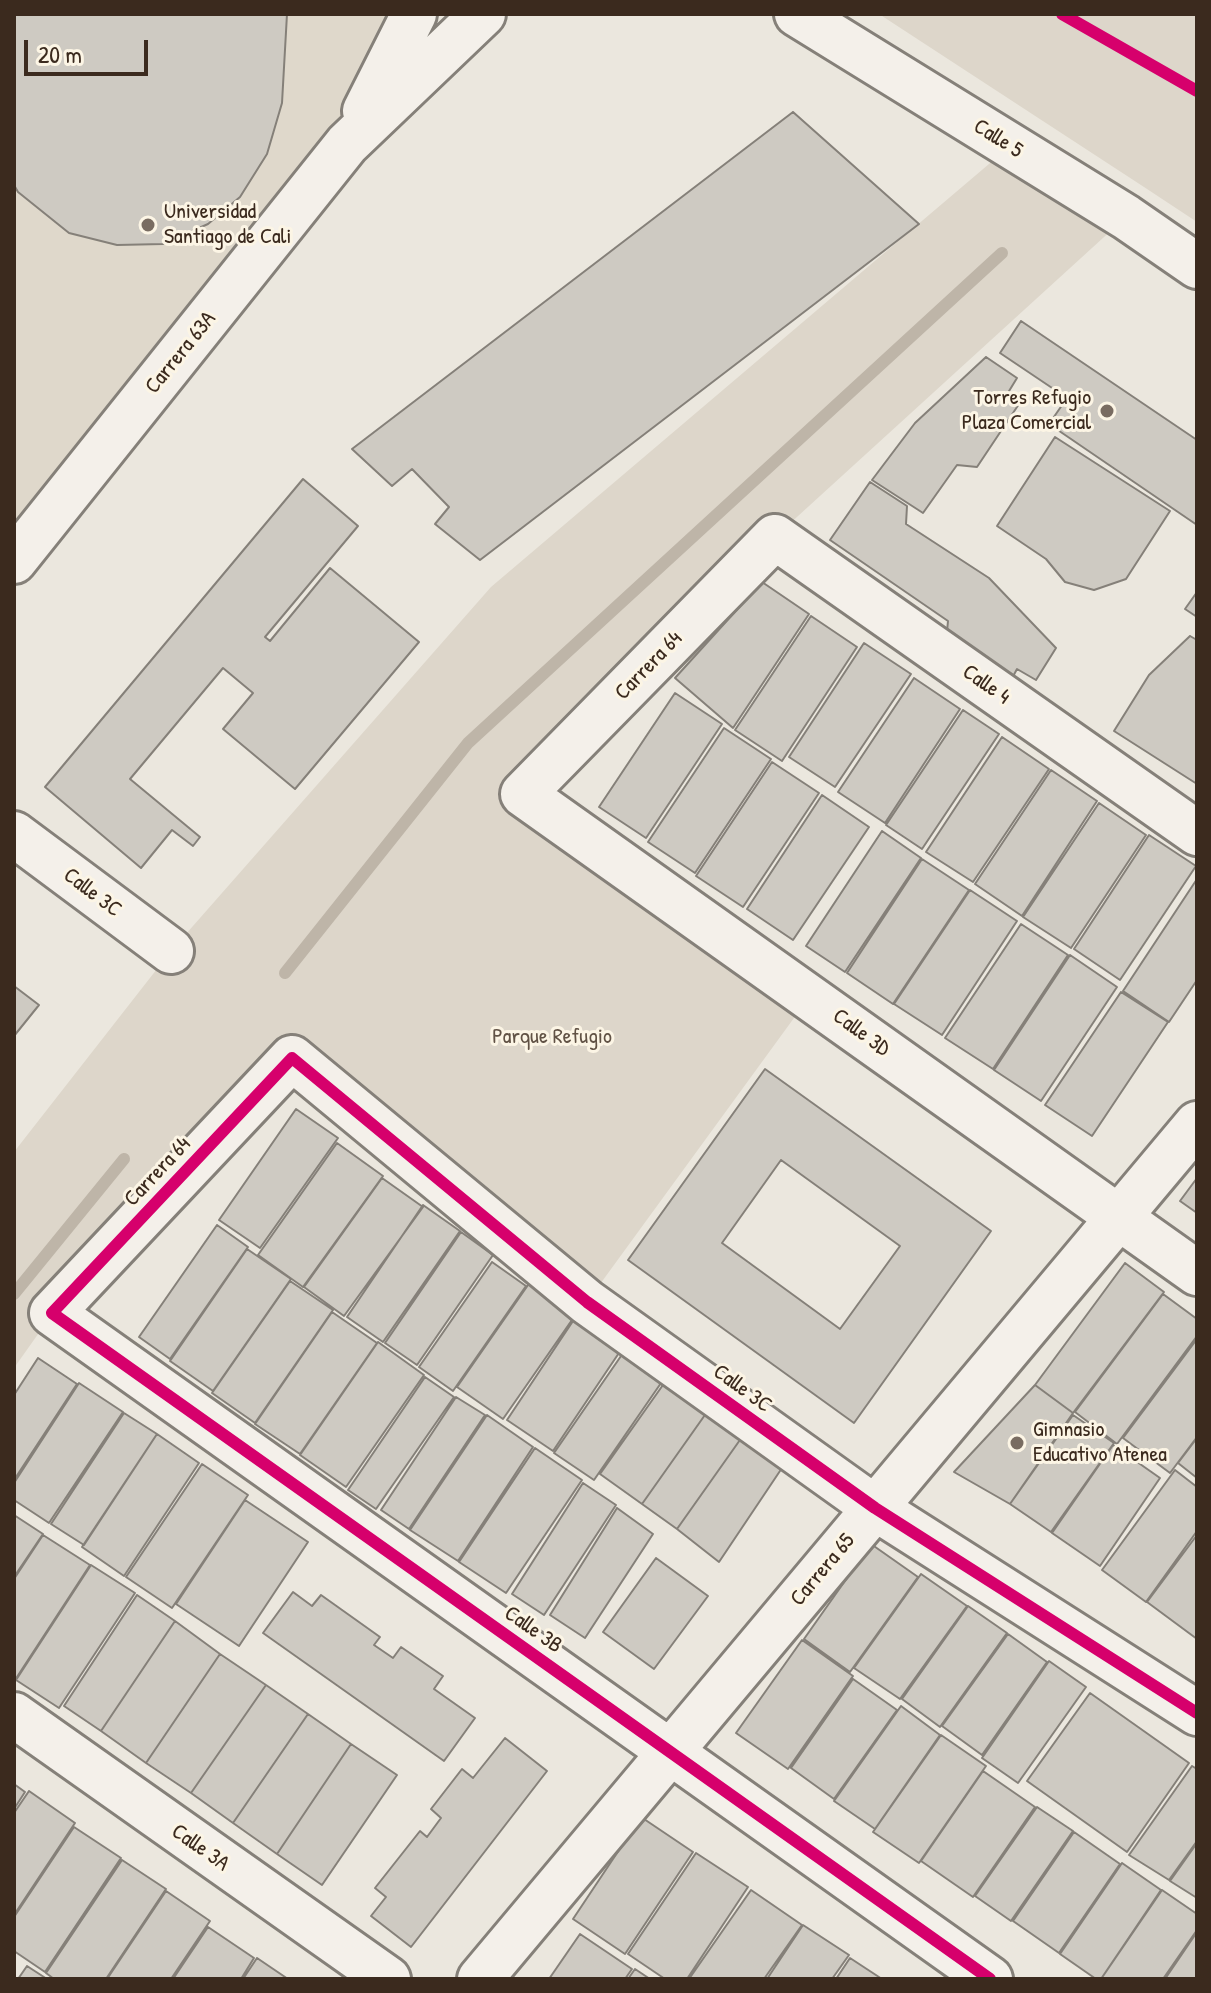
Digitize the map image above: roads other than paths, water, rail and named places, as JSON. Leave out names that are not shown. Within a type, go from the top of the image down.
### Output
[{"type":"street","name":"Carrera 63A","points":[[347,144],[414,14]]},
{"type":"street","name":"Carrera 63A","points":[[14,561],[347,144],[483,14]]},
{"type":"street","name":"Calle 5","points":[[797,14],[1126,217],[1197,266]]},
{"type":"street","points":[[831,14],[1197,241]]},
{"type":"street","name":"Carrera 64","points":[[523,794],[775,537]]},
{"type":"street","name":"Calle 4","points":[[775,537],[1197,833]]},
{"type":"street","name":"Calle 3D","points":[[523,794],[1197,1273]]},
{"type":"street","name":"Calle 3C","points":[[14,834],[171,951]]},
{"type":"street","name":"Carrera 64","points":[[52,1313],[292,1058]]},
{"type":"street","name":"Calle 3C","points":[[292,1058],[587,1302],[875,1508],[1197,1713]]},
{"type":"street","name":"Carrera 65","points":[[480,1979],[1197,1124]]},
{"type":"street","name":"Calle 3B","points":[[52,1313],[990,1979]]},
{"type":"street","name":"Calle 3A","points":[[14,1715],[388,1979]]},
{"type":"waterway","points":[[285,973],[468,743],[1002,253]]},
{"type":"waterway","points":[[14,1294],[124,1159]]},
{"type":"place","name":"Universidad Santiago de Cali","points":[[148,225]]},
{"type":"place","name":"Torres Refugio Plaza Comercial","points":[[1107,411]]},
{"type":"place","name":"Gimnasio Educativo Atenea","points":[[1017,1443]]},
{"type":"park label","name":"Parque Refugio","points":[[552,1037]]}]
